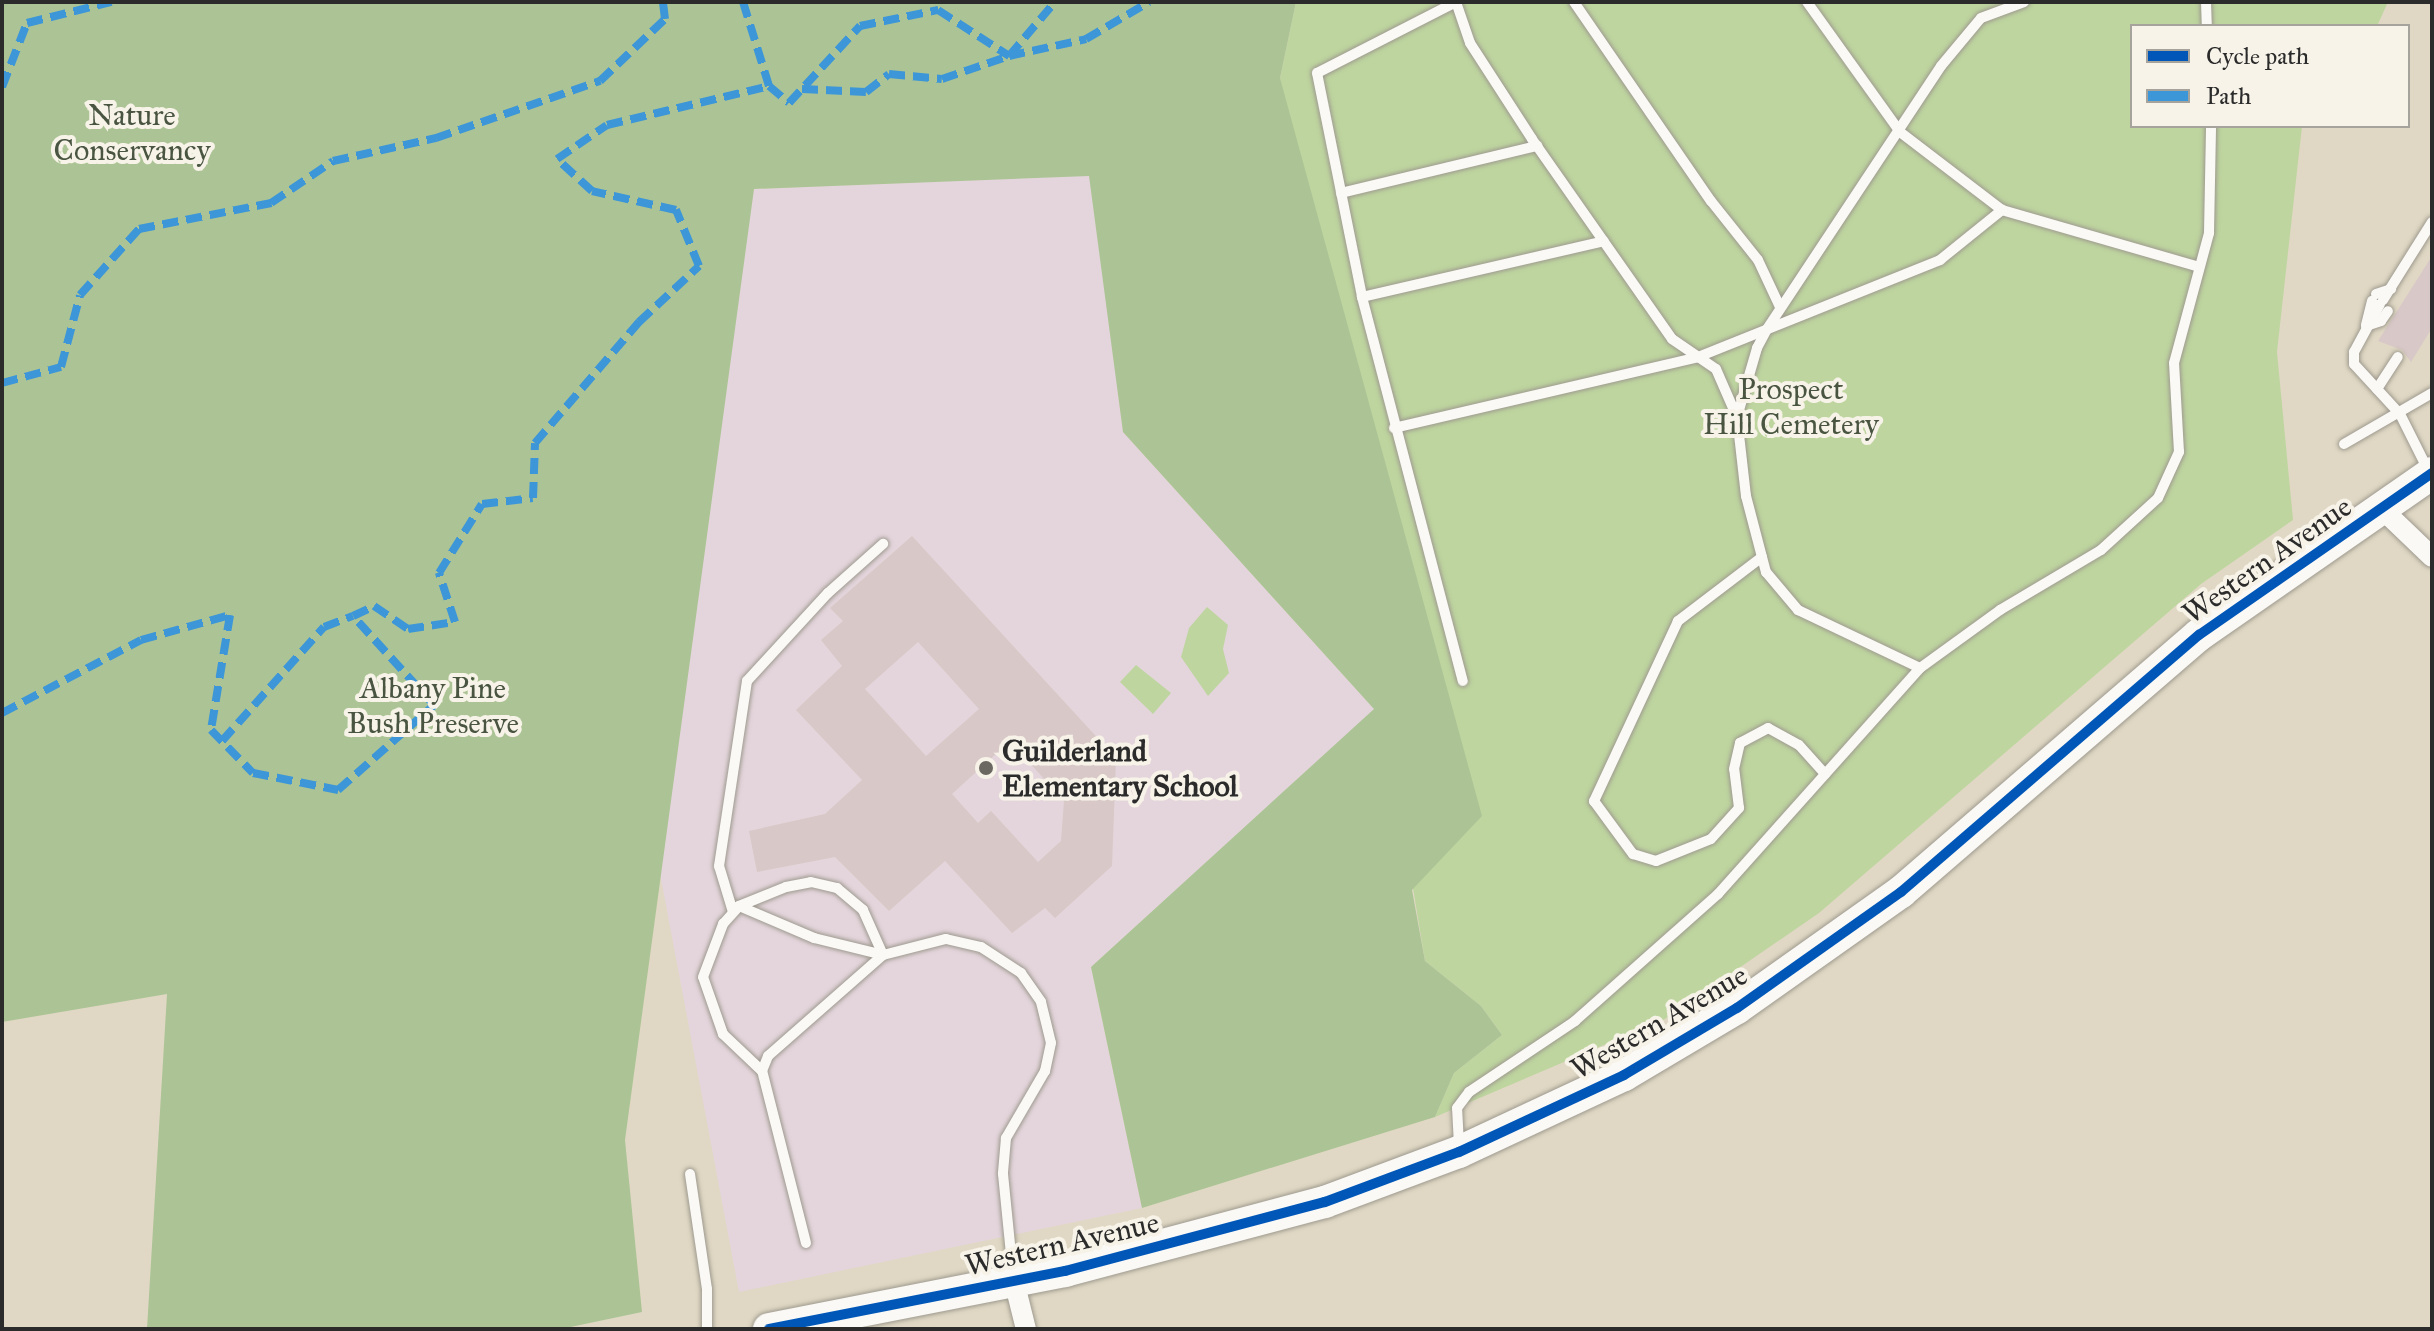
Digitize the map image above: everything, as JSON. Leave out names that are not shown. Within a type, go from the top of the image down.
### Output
[{"type":"main road","name":"Western Avenue","points":[[769,1329],[1014,1281],[1325,1202],[1459,1152],[1624,1075],[1816,954],[1901,892],[2199,635],[2431,475]]},
{"type":"street","points":[[2382,509],[2432,557]]},
{"type":"street","points":[[1014,1281],[1026,1329]]},
{"type":"lane","points":[[1463,681],[1362,297],[1317,73],[1456,2],[1470,43],[1537,146],[1672,339],[1716,369],[1737,417],[1746,496],[1766,572],[1798,610],[1920,668]]},
{"type":"lane","points":[[1574,2],[1711,201],[1758,260],[1780,307]]},
{"type":"lane","points":[[1807,2],[1900,132],[2002,210],[2199,267]]},
{"type":"lane","points":[[1737,417],[1757,348],[1767,329],[1941,66],[1981,18],[2024,2]]},
{"type":"lane","points":[[2206,2],[2207,24]]},
{"type":"lane","points":[[1459,1152],[1457,1108],[1469,1092],[1575,1021],[1718,894],[1920,668],[2000,610],[2101,550],[2158,498],[2179,452],[2174,363],[2209,233],[2211,128]]},
{"type":"lane","points":[[1341,193],[1537,146]]},
{"type":"lane","points":[[1394,428],[1698,357],[1940,260],[2002,210]]},
{"type":"lane","points":[[2366,326],[2381,321],[2382,302],[2432,222]]},
{"type":"lane","points":[[1362,297],[1604,241]]},
{"type":"lane","points":[[2391,289],[2396,299],[2365,310],[2366,326],[2354,364],[2400,414],[2431,475]]},
{"type":"lane","points":[[2377,389],[2398,357]]},
{"type":"lane","points":[[2344,444],[2432,393]]},
{"type":"lane","points":[[883,544],[828,593],[747,681],[719,866],[736,909],[786,928],[883,955]]},
{"type":"lane","points":[[1762,557],[1678,621],[1594,801],[1633,854],[1656,861],[1711,839],[1739,808],[1734,769],[1740,743],[1768,728],[1799,745],[1825,774]]},
{"type":"lane","points":[[806,1243],[762,1071],[723,1034],[703,977],[709,951],[736,909],[761,893],[798,884],[837,888],[863,910],[883,955]]},
{"type":"lane","points":[[762,1071],[768,1056],[883,955],[946,939],[981,947],[1021,973],[1041,1002],[1051,1043],[1045,1071],[1006,1138],[1003,1174],[1014,1281]]},
{"type":"lane","points":[[690,1174],[707,1289],[707,1329]]},
{"type":"shaded area","name":"Guilderland Elementary School","points":[[1090,175],[1123,432],[1375,710],[1091,967],[1142,1208],[739,1292],[651,826],[754,189]]},
{"type":"green space","points":[[2,2],[1296,2],[1280,78],[1482,816],[1412,890],[1425,961],[1481,1006],[1502,1035],[1454,1073],[1435,1117],[1142,1208],[1091,967],[1374,709],[1123,432],[1089,176],[754,189],[625,1140],[642,1312],[561,1329],[147,1329],[167,994],[2,1022]]},
{"type":"green space","name":"Prospect Hill Cemetery","points":[[1296,2],[2388,2],[2378,24],[2130,24],[2130,128],[2302,128],[2277,352],[2293,520],[2201,584],[1819,913],[1665,1019],[1435,1117],[1454,1073],[1502,1035],[1481,1006],[1425,961],[1280,78]]},
{"type":"green space","points":[[1207,607],[1228,625],[1223,649],[1229,673],[1208,696],[1181,657],[1189,628]]},
{"type":"green space","points":[[1136,665],[1171,693],[1153,714],[1120,682]]},
{"type":"building","points":[[2432,256],[2432,328],[2411,362],[2402,350],[2378,341]]},
{"type":"building","name":"Guilderland Elementary School","points":[[912,536],[1116,758],[1112,866],[1055,918],[1045,908],[1012,933],[945,861],[889,911],[835,857],[757,872],[749,831],[825,814],[862,780],[796,710],[842,666],[821,640],[843,621],[830,608]],"holes":[[[918,642],[979,709],[926,756],[865,689]],[[1010,741],[1064,801],[1061,841],[1038,862],[991,811],[978,823],[952,794]]]},
{"type":"marked path","points":[[2,87],[27,23],[111,2]]},
{"type":"marked path","points":[[2,383],[61,367],[80,295],[139,229],[271,203],[333,161],[436,138],[600,81],[665,19],[663,2]]},
{"type":"marked path","points":[[2,713],[141,640],[230,615],[211,730],[253,773],[338,790],[434,705],[353,616],[374,606],[408,629],[455,622],[439,573],[482,504],[533,498],[535,443],[639,322],[699,266],[676,210],[592,191],[557,159],[607,125],[769,86],[743,2]]},
{"type":"marked path","points":[[769,86],[789,103],[860,26],[938,10],[1009,56],[1055,2]]},
{"type":"marked path","points":[[802,89],[866,92],[889,74],[942,79],[1009,56],[1086,39],[1149,2]]},
{"type":"marked path","points":[[222,741],[324,627],[353,616]]},
{"type":"cycle path","points":[[769,1329],[1065,1271],[1325,1202],[1459,1152],[1624,1075],[1737,1008],[1901,892],[2199,635],[2432,473]]},
{"type":"place","name":"Guilderland Elementary School","points":[[986,768]]},
{"type":"park label","name":"Nature Conservancy","points":[[132,132]]},
{"type":"park label","name":"Albany Pine Bush Preserve","points":[[433,705]]}]
